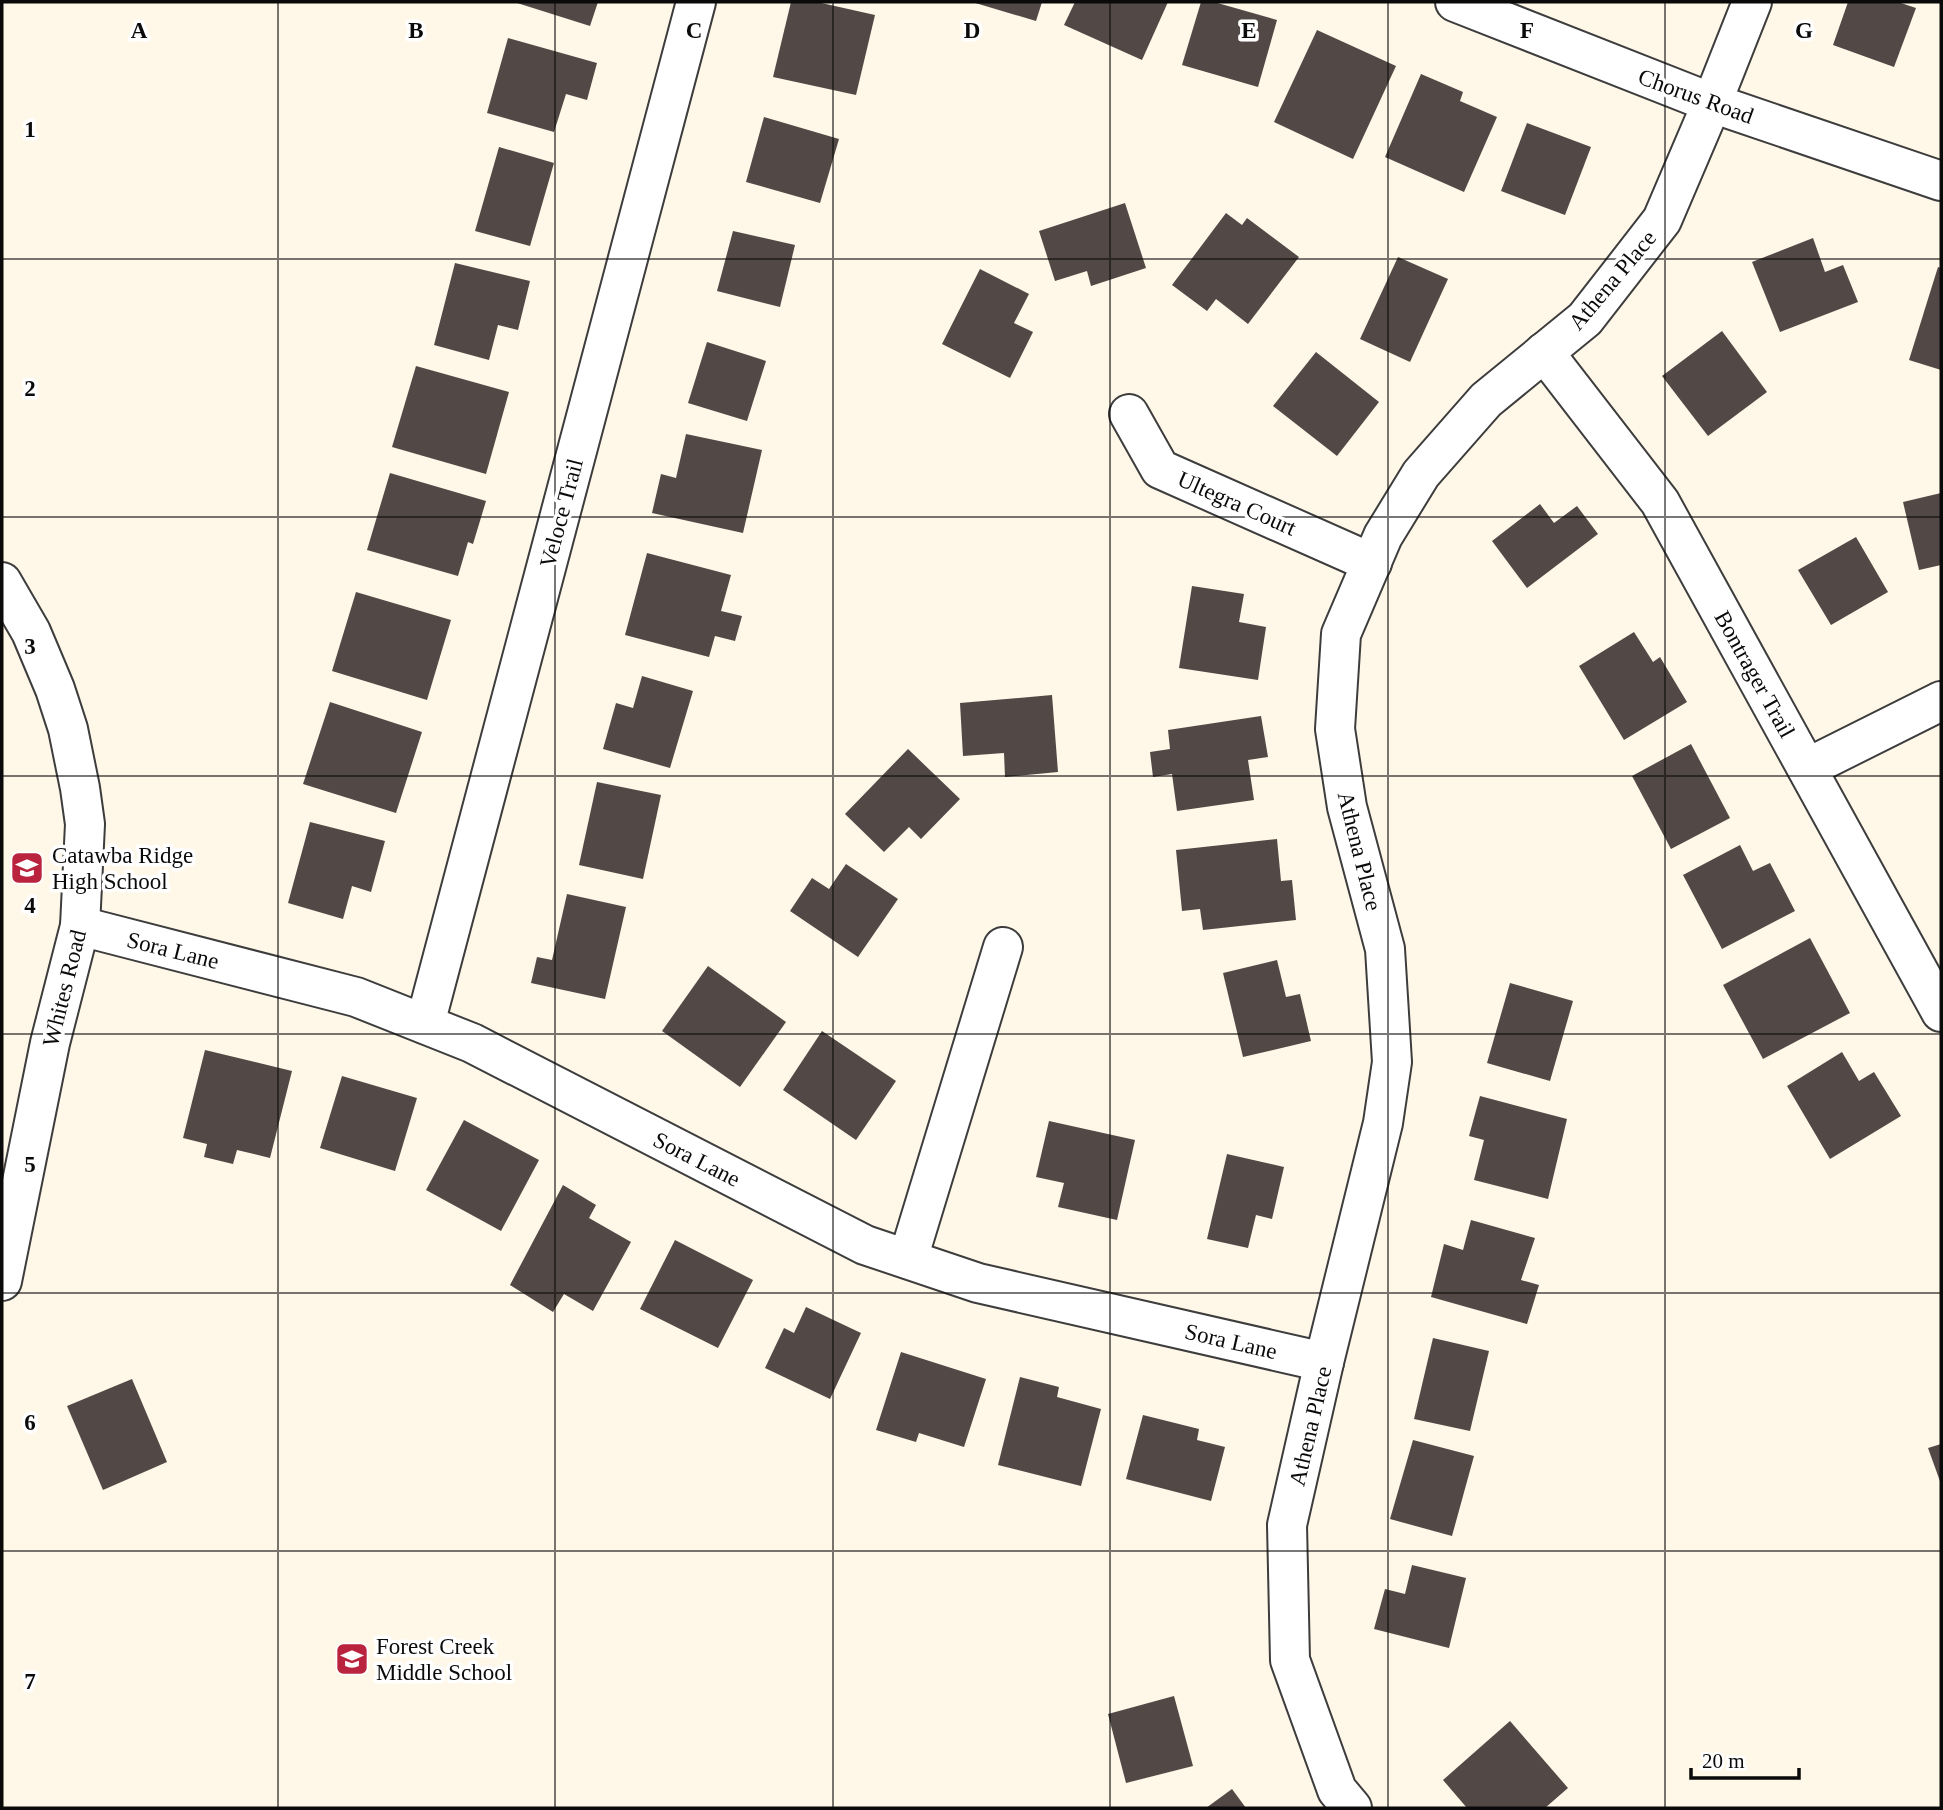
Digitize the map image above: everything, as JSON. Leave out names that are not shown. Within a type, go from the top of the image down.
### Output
[{"type":"street","name":"Veloce Trail","points":[[425,1024],[696,2]]},
{"type":"street","name":"Chorus Road","points":[[1455,2],[1712,103],[1941,181]]},
{"type":"street","name":"Athena Place","points":[[1353,1808],[1337,1790],[1290,1660],[1287,1525],[1383,1123],[1392,1062],[1385,949],[1347,807],[1335,729],[1341,634],[1383,536],[1421,474],[1486,400],[1585,319],[1662,220],[1752,2]]},
{"type":"street","name":"Bontrager Trail","points":[[1544,352],[1660,502],[1941,1013]]},
{"type":"street","name":"Ultegra Court","points":[[1129,414],[1160,469],[1372,563]]},
{"type":"street","name":"Whites Road","points":[[2,582],[31,632],[55,689],[68,729],[85,824],[80,926],[50,1043],[2,1281]]},
{"type":"street","points":[[1807,768],[1941,701]]},
{"type":"street","name":"Sora Lane","points":[[80,926],[356,997],[472,1043],[865,1245],[978,1283],[1324,1362]]},
{"type":"street","points":[[908,1259],[1003,947]]},
{"type":"building","points":[[514,2],[598,2],[590,26]]},
{"type":"building","points":[[791,2],[817,2],[875,15],[856,95],[773,77]]},
{"type":"building","points":[[972,2],[1042,2],[1036,21]]},
{"type":"building","points":[[1075,2],[1168,2],[1142,60],[1064,25]]},
{"type":"building","points":[[1201,2],[1214,2],[1277,20],[1258,87],[1182,65]]},
{"type":"building","points":[[1848,2],[1898,2],[1916,8],[1894,67],[1833,45]]},
{"type":"building","points":[[1317,30],[1396,66],[1353,159],[1274,122]]},
{"type":"building","points":[[508,38],[597,63],[587,100],[566,94],[554,132],[487,113]]},
{"type":"building","points":[[1421,74],[1463,92],[1460,101],[1497,117],[1464,192],[1385,157]]},
{"type":"building","points":[[764,117],[839,139],[820,203],[746,182]]},
{"type":"building","points":[[1527,123],[1591,147],[1565,215],[1501,191]]},
{"type":"building","points":[[499,147],[554,163],[530,246],[475,231]]},
{"type":"building","points":[[1125,203],[1146,268],[1091,286],[1087,271],[1055,281],[1039,231]]},
{"type":"building","points":[[1226,213],[1242,225],[1247,218],[1299,257],[1248,324],[1216,299],[1207,311],[1172,285]]},
{"type":"building","points":[[733,231],[795,245],[780,307],[717,291]]},
{"type":"building","points":[[1813,238],[1825,272],[1843,265],[1858,302],[1780,332],[1752,262]]},
{"type":"building","points":[[1398,257],[1448,279],[1410,362],[1360,339]]},
{"type":"building","points":[[455,263],[530,281],[518,330],[498,325],[489,360],[434,345]]},
{"type":"building","points":[[1938,267],[1941,268],[1941,370],[1909,360]]},
{"type":"building","points":[[980,269],[1029,294],[1014,323],[1033,332],[1010,378],[942,344]]},
{"type":"building","points":[[1722,331],[1767,392],[1708,436],[1662,376]]},
{"type":"building","points":[[707,342],[766,361],[747,421],[688,403]]},
{"type":"building","points":[[1316,352],[1379,402],[1337,456],[1273,406]]},
{"type":"building","points":[[416,366],[509,392],[486,474],[392,447]]},
{"type":"building","points":[[686,434],[762,450],[743,533],[652,513],[661,474],[676,478]]},
{"type":"building","points":[[390,473],[486,501],[473,544],[468,542],[458,576],[367,550]]},
{"type":"building","points":[[1941,493],[1941,565],[1919,570],[1903,502]]},
{"type":"building","points":[[1540,504],[1554,523],[1577,506],[1598,534],[1527,588],[1492,541]]},
{"type":"building","points":[[1856,537],[1888,592],[1831,625],[1798,570]]},
{"type":"building","points":[[647,553],[731,575],[721,611],[742,616],[735,641],[715,636],[709,657],[625,635]]},
{"type":"building","points":[[1192,586],[1244,594],[1239,622],[1266,627],[1258,680],[1179,668]]},
{"type":"building","points":[[356,592],[451,620],[427,700],[332,671]]},
{"type":"building","points":[[1634,632],[1653,662],[1660,657],[1687,702],[1624,740],[1579,666]]},
{"type":"building","points":[[642,676],[693,691],[670,768],[603,749],[616,703],[633,708]]},
{"type":"building","points":[[1052,695],[1058,772],[1005,777],[1004,753],[963,756],[960,703]]},
{"type":"building","points":[[330,702],[422,732],[396,813],[303,784]]},
{"type":"building","points":[[1261,716],[1268,757],[1248,760],[1254,800],[1177,811],[1172,774],[1153,777],[1150,752],[1170,749],[1168,730]]},
{"type":"building","points":[[1691,744],[1730,818],[1671,849],[1632,776]]},
{"type":"building","points":[[908,749],[960,799],[921,839],[909,827],[884,852],[845,814]]},
{"type":"building","points":[[597,782],[661,795],[643,879],[579,865]]},
{"type":"building","points":[[310,822],[385,841],[371,892],[352,886],[343,919],[288,903]]},
{"type":"building","points":[[1277,839],[1281,881],[1292,880],[1296,920],[1203,930],[1200,909],[1182,911],[1176,850]]},
{"type":"building","points":[[1740,845],[1753,871],[1770,863],[1795,911],[1722,949],[1683,875]]},
{"type":"building","points":[[846,864],[898,899],[858,957],[790,911],[812,878],[829,889]]},
{"type":"building","points":[[567,894],[626,907],[605,999],[531,983],[537,957],[552,960]]},
{"type":"building","points":[[1810,938],[1850,1013],[1763,1059],[1723,985]]},
{"type":"building","points":[[1277,960],[1286,997],[1300,994],[1311,1041],[1243,1057],[1223,973]]},
{"type":"building","points":[[708,966],[786,1022],[740,1087],[662,1031]]},
{"type":"building","points":[[1510,983],[1573,1001],[1550,1081],[1487,1063]]},
{"type":"building","points":[[822,1031],[896,1081],[856,1140],[783,1090]]},
{"type":"building","points":[[205,1050],[292,1071],[270,1158],[237,1150],[233,1164],[204,1157],[207,1144],[183,1138]]},
{"type":"building","points":[[1842,1052],[1859,1081],[1874,1072],[1901,1116],[1830,1159],[1787,1086]]},
{"type":"building","points":[[342,1076],[417,1098],[395,1171],[320,1148]]},
{"type":"building","points":[[1480,1096],[1567,1119],[1548,1199],[1474,1180],[1484,1140],[1469,1136]]},
{"type":"building","points":[[464,1120],[539,1160],[501,1231],[426,1190]]},
{"type":"building","points":[[1049,1121],[1135,1140],[1117,1220],[1058,1207],[1064,1183],[1036,1177]]},
{"type":"building","points":[[1227,1154],[1284,1167],[1272,1219],[1256,1215],[1248,1248],[1207,1239]]},
{"type":"building","points":[[563,1185],[596,1205],[589,1218],[631,1242],[593,1311],[564,1294],[553,1312],[510,1285]]},
{"type":"building","points":[[1471,1220],[1535,1238],[1521,1280],[1539,1285],[1527,1324],[1431,1297],[1444,1244],[1463,1250]]},
{"type":"building","points":[[675,1240],[753,1280],[718,1348],[640,1309]]},
{"type":"building","points":[[806,1307],[861,1333],[830,1399],[765,1368],[784,1328],[794,1333]]},
{"type":"building","points":[[1433,1338],[1489,1351],[1470,1431],[1414,1419]]},
{"type":"building","points":[[901,1352],[986,1379],[964,1447],[919,1433],[916,1442],[876,1430]]},
{"type":"building","points":[[1020,1377],[1059,1387],[1057,1397],[1101,1409],[1081,1486],[998,1465]]},
{"type":"building","points":[[132,1379],[167,1462],[103,1490],[67,1406]]},
{"type":"building","points":[[1143,1415],[1199,1429],[1197,1440],[1225,1447],[1211,1501],[1126,1479]]},
{"type":"building","points":[[1413,1440],[1474,1456],[1452,1536],[1390,1519]]},
{"type":"building","points":[[1941,1444],[1941,1484],[1928,1448]]},
{"type":"building","points":[[1412,1565],[1466,1578],[1449,1648],[1374,1629],[1385,1589],[1405,1594]]},
{"type":"building","points":[[1174,1696],[1193,1766],[1126,1783],[1108,1714]]},
{"type":"building","points":[[1510,1721],[1568,1788],[1545,1808],[1467,1808],[1443,1780]]},
{"type":"building","points":[[1232,1789],[1246,1808],[1206,1808]]},
{"type":"place","name":"Catawba Ridge High School","points":[[27,868]]},
{"type":"place","name":"Forest Creek Middle School","points":[[352,1659]]}]
